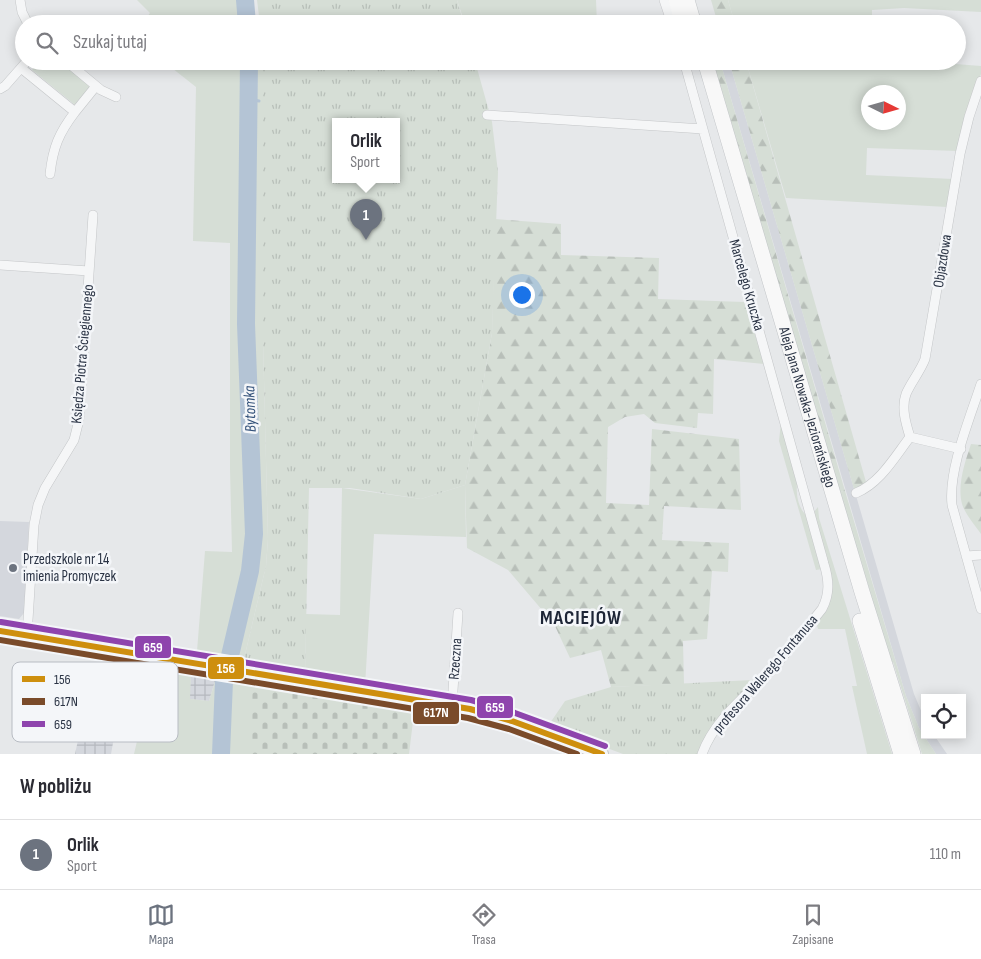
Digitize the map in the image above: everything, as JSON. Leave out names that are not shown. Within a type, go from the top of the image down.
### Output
[{"type":"main road","points":[[676,0],[680,15]]},
{"type":"main road","points":[[687,0],[691,15]]},
{"type":"main road","name":"Aleja Jana Nowaka-Jeziorańskiego","points":[[697,70],[901,754]]},
{"type":"main road","name":"Aleja Jana Nowaka-Jeziorańskiego","points":[[708,70],[862,592],[913,754]]},
{"type":"street","points":[[20,0],[24,15]]},
{"type":"street","points":[[664,0],[669,15]]},
{"type":"street","points":[[0,89],[18,70]]},
{"type":"street","points":[[30,70],[75,112]]},
{"type":"street","points":[[77,70],[96,86],[116,98]]},
{"type":"street","name":"Marcelego Kruczka","points":[[687,70],[809,508]]},
{"type":"street","name":"Objazdowa","points":[[910,437],[904,415],[905,398],[919,374],[927,350],[961,147],[968,117],[981,82]]},
{"type":"street","points":[[50,174],[57,140],[65,125],[96,86]]},
{"type":"street","points":[[487,115],[703,129]]},
{"type":"street","name":"Księdza Piotra Ściegiennego","points":[[27,636],[34,525],[38,505],[45,488],[74,440],[79,420],[93,214]]},
{"type":"street","name":"Księdza Piotra Ściegiennego","points":[[0,265],[89,271]]},
{"type":"street","points":[[980,388],[961,448],[953,478],[951,496],[981,609]]},
{"type":"street","points":[[856,493],[868,488],[878,478],[910,437],[961,448]]},
{"type":"street","name":"profesora Walerego Fontanusa","points":[[702,754],[711,734],[780,660],[826,602],[828,592],[826,572],[809,508]]},
{"type":"street","points":[[966,556],[981,555]]},
{"type":"street","name":"Rzeczna","points":[[452,706],[458,613]]},
{"type":"street","points":[[0,631],[452,706],[497,716],[602,754]]},
{"type":"shaded area","points":[[723,70],[732,70],[914,694],[921,711],[921,731],[906,696]]},
{"type":"shaded area","name":"Przedszkole nr 14 imienia Promyczek","points":[[0,521],[29,522],[24,613],[19,619],[0,616]]},
{"type":"shaded area","points":[[191,675],[216,678],[209,701],[189,699]]},
{"type":"shaded area","points":[[926,739],[937,739],[947,754],[936,754]]},
{"type":"shaded area","points":[[78,742],[113,742],[111,754],[75,754]]},
{"type":"green space","points":[[137,0],[239,0],[242,15],[149,15],[150,13]]},
{"type":"green space","points":[[257,0],[457,0],[461,15],[259,15]]},
{"type":"green space","points":[[457,0],[596,0],[597,15],[462,15]]},
{"type":"green space","points":[[711,0],[728,0],[732,15],[715,15]]},
{"type":"green space","points":[[728,0],[981,0],[981,12],[904,8],[872,10],[872,15],[732,15]]},
{"type":"green space","points":[[966,65],[981,66],[981,74],[965,116],[958,151],[867,148],[866,175],[953,179],[947,207],[786,198],[749,70],[966,70]]},
{"type":"green space","points":[[32,70],[71,70],[91,87],[75,105]]},
{"type":"green space","points":[[174,70],[244,70],[241,321],[244,459],[248,525],[244,573],[225,656],[197,651],[205,551],[232,552],[230,243],[193,241],[196,87]]},
{"type":"green space","points":[[254,70],[263,70],[263,340],[268,539],[266,566],[243,663],[237,662],[257,565],[259,546],[252,323]]},
{"type":"green space","points":[[263,70],[478,70],[492,122],[498,172],[492,333],[465,485],[421,499],[350,488],[309,488],[305,675],[243,663],[266,566],[268,539],[263,340]]},
{"type":"green space","points":[[715,70],[723,70],[845,491],[840,492]]},
{"type":"green space","points":[[732,70],[749,70],[866,482],[854,489]]},
{"type":"green space","points":[[495,219],[561,224],[561,255],[659,258],[658,299],[744,302],[765,364],[714,359],[713,414],[698,413],[697,428],[655,423],[644,414],[625,417],[608,427],[606,503],[649,505],[652,429],[739,439],[741,510],[664,506],[662,540],[729,543],[728,572],[712,571],[707,639],[683,641],[684,684],[611,687],[601,650],[570,658],[554,624],[508,570],[467,548],[465,485],[492,333]]},
{"type":"green space","points":[[781,422],[797,484],[798,501],[807,516],[822,569],[816,570],[779,441]]},
{"type":"green space","points":[[971,444],[981,445],[981,534],[965,512],[960,489],[962,474]]},
{"type":"green space","points":[[465,485],[466,537],[374,534],[365,686],[305,675],[306,614],[340,615],[342,488],[421,499]]},
{"type":"green space","points":[[845,491],[906,696],[921,731],[921,739],[926,739],[936,754],[922,754],[893,662],[891,662],[840,492]]},
{"type":"green space","points":[[818,507],[819,518],[892,754],[867,754],[852,686],[857,686],[845,629],[818,629],[816,622],[828,604],[813,513]]},
{"type":"green space","points":[[178,673],[191,675],[190,699],[209,701],[216,678],[219,678],[216,710],[216,754],[134,754],[137,742],[178,742]]},
{"type":"green space","points":[[231,679],[248,686],[248,754],[228,754],[226,723]]},
{"type":"green space","points":[[753,680],[723,714],[698,754],[623,754],[548,726],[565,701],[611,687]]},
{"type":"green space","points":[[248,686],[296,692],[414,713],[409,754],[248,754]]},
{"type":"waterway","name":"Bytomka","points":[[245,0],[246,15]]},
{"type":"waterway","name":"Bytomka","points":[[221,754],[224,681],[250,571],[254,534],[246,324],[249,70]]},
{"type":"waterway","points":[[248,99],[259,101]]},
{"type":"transit line","name":"659","points":[[1,622],[471,700],[515,713],[605,746]]},
{"type":"transit line","name":"156","points":[[0,631],[470,709],[512,721],[602,754]]},
{"type":"transit line","name":"617N","points":[[0,640],[132,662]]},
{"type":"transit line","name":"617N","points":[[178,670],[468,718],[509,729],[577,754]]},
{"type":"place","name":"Orlik","points":[[366,240]]},
{"type":"place","name":"Przedszkole nr 14 imienia Promyczek","points":[[13,568]]},
{"type":"district","name":"MACIEJÓW","points":[[581,617]]}]
